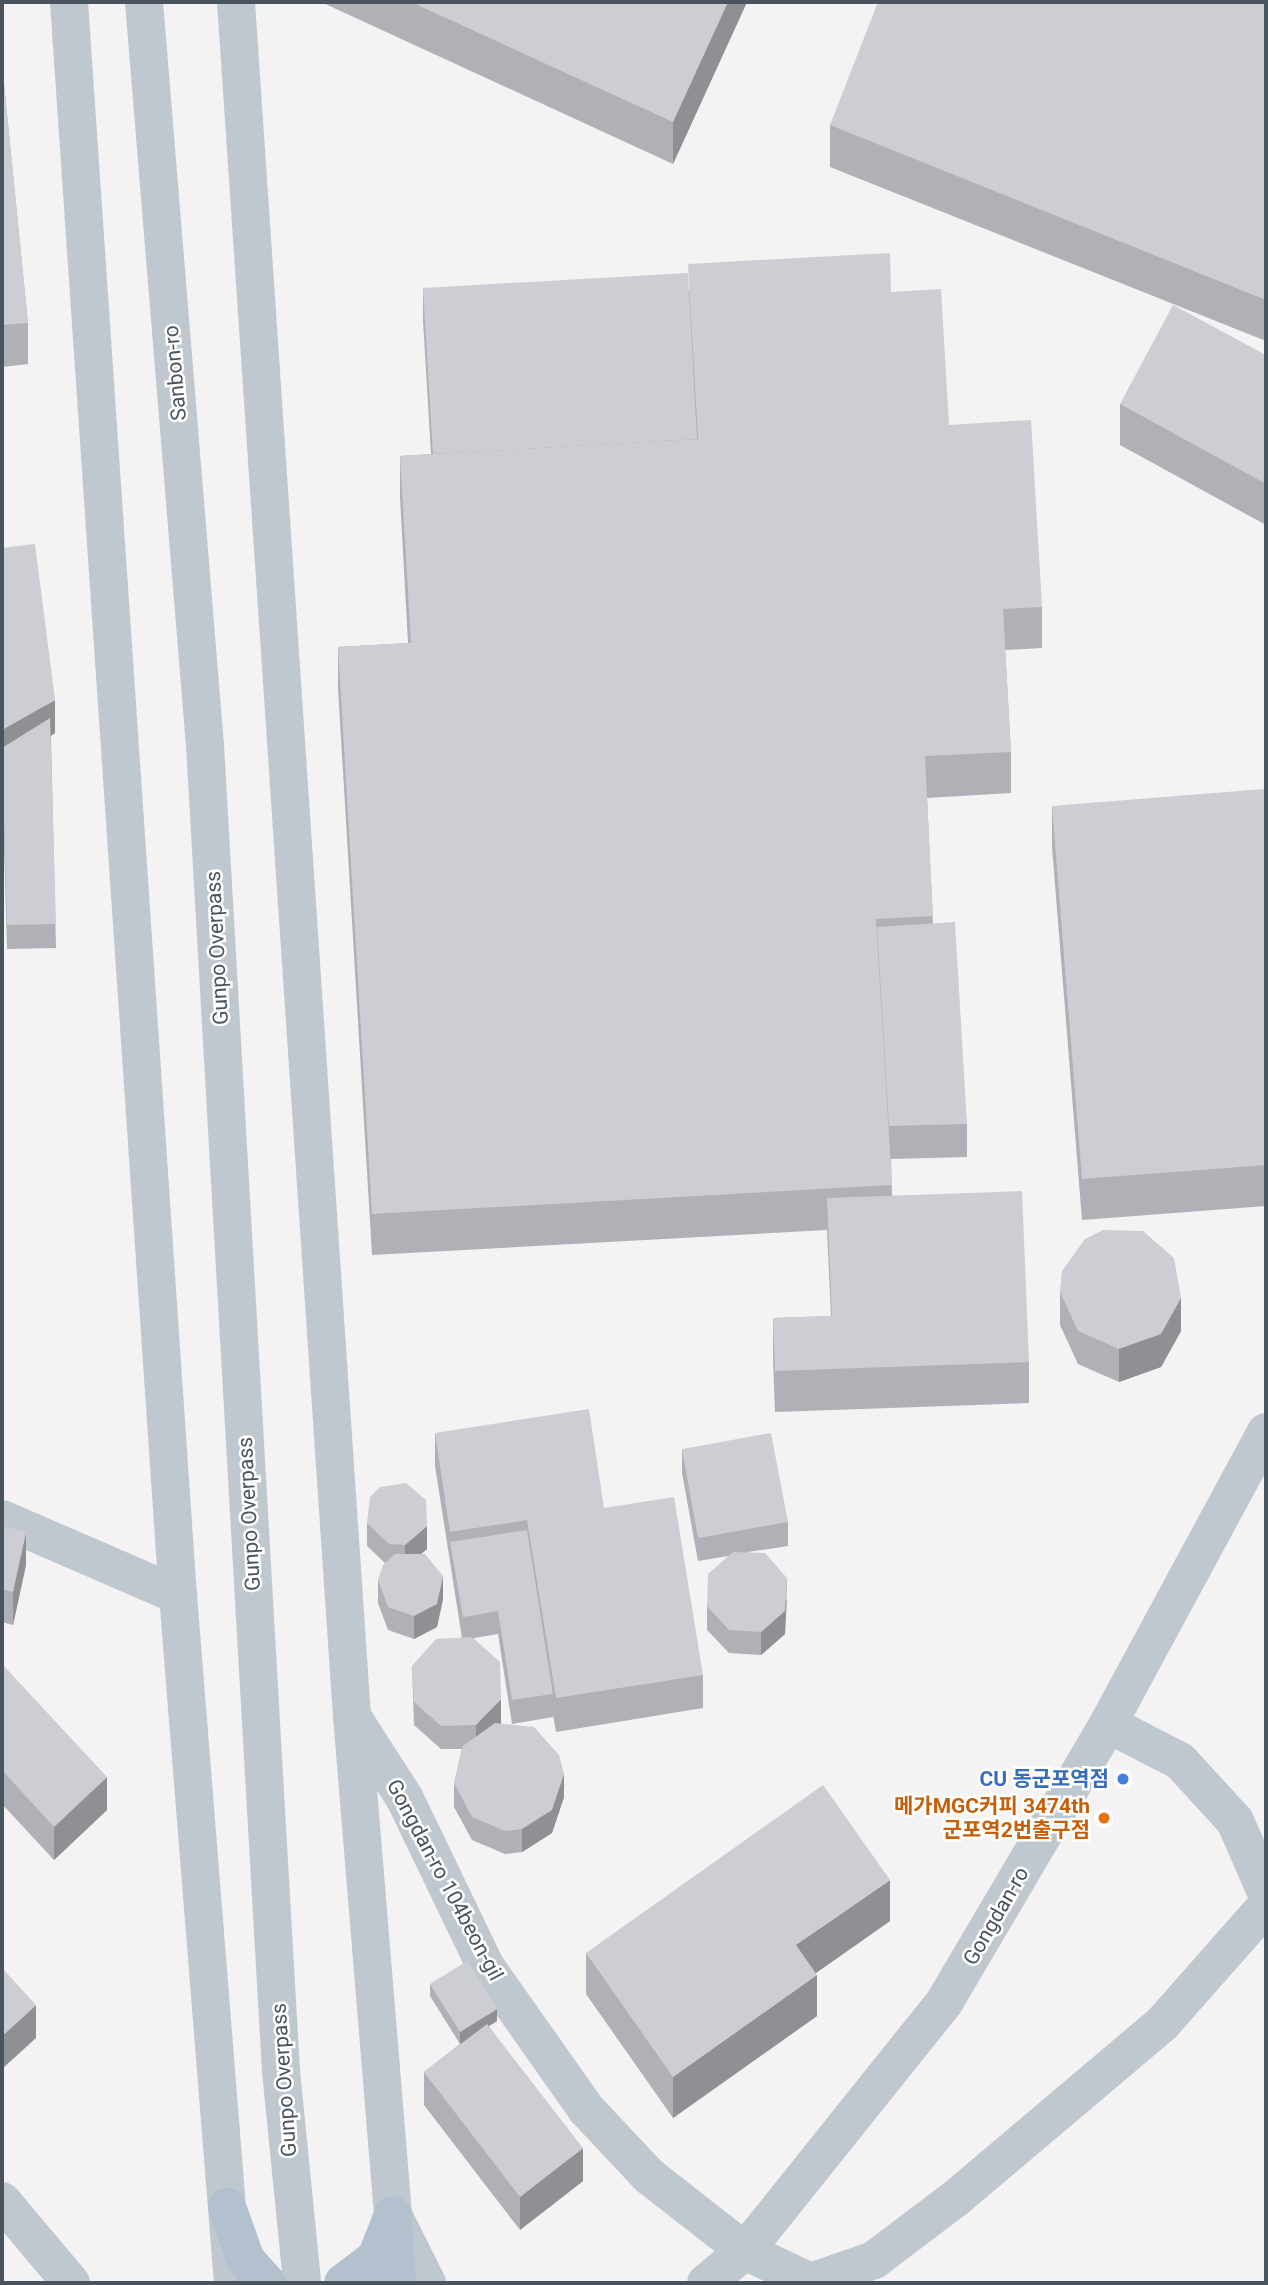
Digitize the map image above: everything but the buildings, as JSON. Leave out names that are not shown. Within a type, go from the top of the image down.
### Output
[{"type":"main road","points":[[227,2207],[246,2260],[267,2283]]},
{"type":"main road","points":[[344,2283],[376,2258],[393,2215]]},
{"type":"main road","points":[[393,2215],[397,2283]]},
{"type":"street","points":[[69,2],[178,1595],[233,2283]]},
{"type":"street","name":"Sanbon-ro","points":[[144,2],[205,745]]},
{"type":"street","points":[[236,2],[352,1716],[393,2215],[428,2283]]},
{"type":"street","name":"Gunpo Overpass","points":[[205,745],[281,2071],[302,2283]]},
{"type":"street","name":"Gongdan-ro","points":[[706,2283],[745,2251],[945,2001],[1108,1724],[1266,1433]]},
{"type":"street","points":[[2,1519],[178,1595]]},
{"type":"street","name":"Gongdan-ro 104beon-gil","points":[[352,1716],[405,1799],[486,1967],[586,2109],[649,2176],[745,2251],[811,2282],[874,2260],[1162,2024],[1266,1906]]},
{"type":"street","points":[[1108,1724],[1180,1761],[1235,1821],[1266,1892]]},
{"type":"street","points":[[2,2201],[71,2283]]},
{"type":"place","name":"CU 동군포역점","points":[[1123,1779]]},
{"type":"place","name":"메가MGC커피 3474th 군포역2번출구점","points":[[1104,1818]]}]
